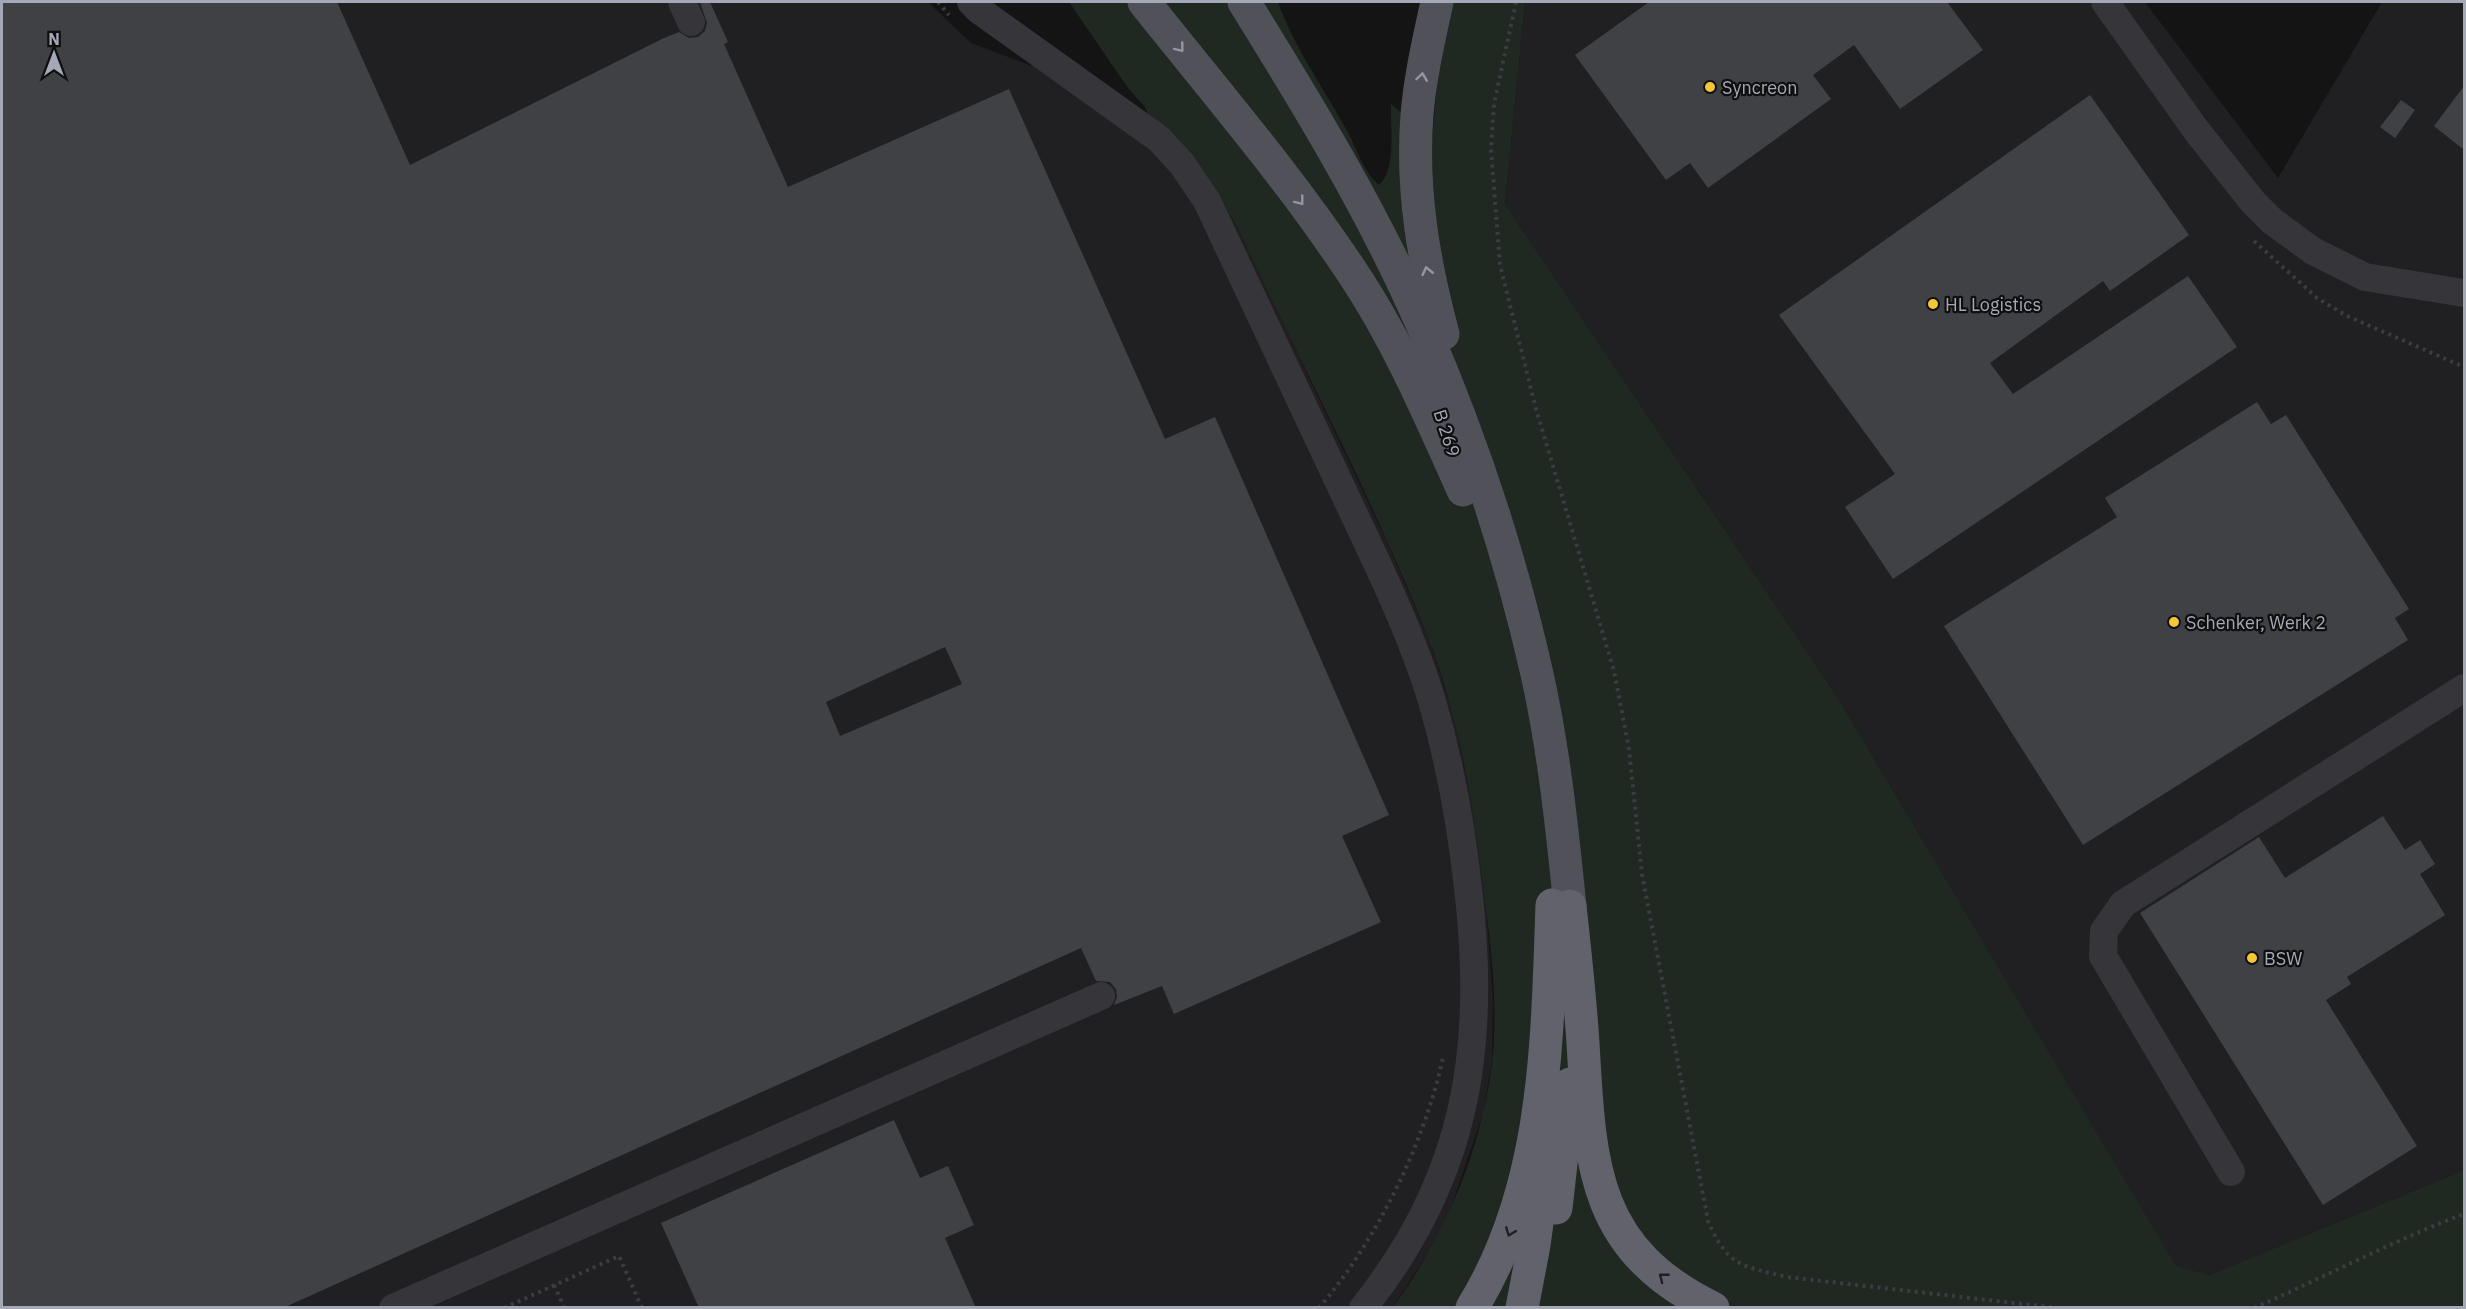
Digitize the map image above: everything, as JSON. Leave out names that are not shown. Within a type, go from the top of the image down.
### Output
[{"type":"highway","points":[[1472,1308],[1510,1232],[1528,1175],[1546,1049],[1561,905]]},
{"type":"highway","points":[[1521,1308],[1534,1245],[1553,1098],[1561,905]]},
{"type":"highway","points":[[1538,1308],[1550,1247],[1569,1099],[1572,1039],[1561,905]]},
{"type":"highway","points":[[1561,905],[1580,997],[1591,1151],[1599,1189],[1618,1227],[1643,1261],[1688,1296],[1713,1308]]},
{"type":"main road","points":[[1144,2],[1312,216],[1353,273],[1427,407],[1487,525]]},
{"type":"main road","name":"B 269","points":[[1229,2],[1321,157],[1381,276],[1487,525],[1520,676],[1561,905]]},
{"type":"main road","points":[[1244,2],[1330,143],[1383,242],[1420,321],[1452,400],[1487,525]]},
{"type":"main road","points":[[1437,2],[1417,115],[1418,201],[1422,250],[1455,381],[1487,525]]},
{"type":"street","points":[[2105,2],[2196,129],[2253,202],[2272,221],[2313,251],[2365,277],[2464,293]]},
{"type":"street","points":[[961,9],[979,10],[1159,139],[1193,178],[1207,201],[1386,584],[1431,698],[1451,769],[1463,841],[1475,960],[1473,1054],[1464,1108],[1452,1151],[1405,1248],[1363,1308]]},
{"type":"street","points":[[2231,1172],[2103,956],[2104,931],[2123,904],[2464,688]]},
{"type":"street","points":[[393,1308],[1101,996]]},
{"type":"path","points":[[938,2],[961,9]]},
{"type":"path","points":[[1516,2],[1494,104],[1493,198],[1500,264],[1536,409],[1614,670],[1629,749],[1642,874],[1708,1221],[1718,1243],[1730,1259],[1748,1268],[1787,1277],[2058,1308]]},
{"type":"path","points":[[1319,1308],[1355,1261],[1384,1213],[1415,1143],[1444,1057]]},
{"type":"path","points":[[2254,1308],[2313,1282],[2399,1239],[2464,1214]]},
{"type":"path","points":[[504,1308],[619,1256],[642,1308]]},
{"type":"path","points":[[554,1285],[564,1307]]},
{"type":"shaded area","points":[[2,2],[928,2],[971,43],[1125,101],[1209,183],[1236,224],[1388,544],[1430,642],[1454,716],[1473,812],[1486,905],[1493,999],[1492,1061],[1483,1114],[1444,1228],[1393,1307],[2,1308]]},
{"type":"shaded area","points":[[1069,2],[1278,2],[1300,51],[1346,129],[1364,166],[1379,185],[1385,178],[1390,158],[1391,104],[1432,139],[1439,66],[1452,2],[1525,2],[1505,204],[1838,698],[2176,1266],[2209,1275],[2464,1170],[2464,1307],[1393,1307],[1429,1251],[1458,1191],[1479,1128],[1492,1063],[1494,1010],[1488,929],[1478,849],[1460,743],[1438,665],[1407,587],[1360,483],[1236,224],[1209,183],[1153,125],[1145,107],[1128,88]]},
{"type":"shaded area","points":[[1525,2],[2145,2],[2278,178],[2382,2],[2464,2],[2464,1170],[2209,1275],[2176,1267],[1838,698],[1505,204]]},
{"type":"building","points":[[2,2],[337,2],[410,165],[664,38],[679,32],[689,38],[698,37],[705,31],[707,23],[700,2],[710,2],[728,42],[724,44],[788,187],[1009,89],[1165,439],[1215,417],[1389,815],[1342,836],[1381,922],[1174,1014],[1162,986],[1114,1005],[1117,997],[1116,989],[1110,982],[1096,981],[1081,948],[283,1308],[2,1308]],"holes":[[[945,647],[962,684],[840,736],[826,702]]]},
{"type":"building","name":"Syncreon","points":[[1649,2],[1947,2],[1983,50],[1900,109],[1854,45],[1813,75],[1831,99],[1708,188],[1690,163],[1666,180],[1575,55]]},
{"type":"building","points":[[2464,86],[2464,150],[2434,126]]},
{"type":"building","points":[[2090,95],[2189,235],[2110,291],[2103,281],[1990,363],[2013,394],[2188,276],[2237,347],[1893,579],[1845,507],[1895,474],[1779,315]]},
{"type":"building","points":[[2401,100],[2415,110],[2395,138],[2380,127]]},
{"type":"building","name":"Schenker, Werk 2","points":[[2257,402],[2271,424],[2286,415],[2409,609],[2395,618],[2408,640],[2083,845],[1944,626],[2117,517],[2105,498]]},
{"type":"building","points":[[2383,816],[2405,850],[2420,840],[2435,864],[2420,874],[2445,915],[2347,977],[2351,984],[2326,1000],[2417,1146],[2323,1205],[2140,913],[2259,837],[2285,878]]},
{"type":"building","points":[[894,1120],[920,1178],[948,1166],[974,1225],[945,1238],[976,1308],[699,1308],[661,1223]]},
{"type":"place","name":"Syncreon","points":[[1710,87]]},
{"type":"place","name":"HL Logistics","points":[[1933,304]]},
{"type":"place","name":"Schenker, Werk 2","points":[[2174,622]]},
{"type":"place","name":"BSW","points":[[2252,958]]}]
